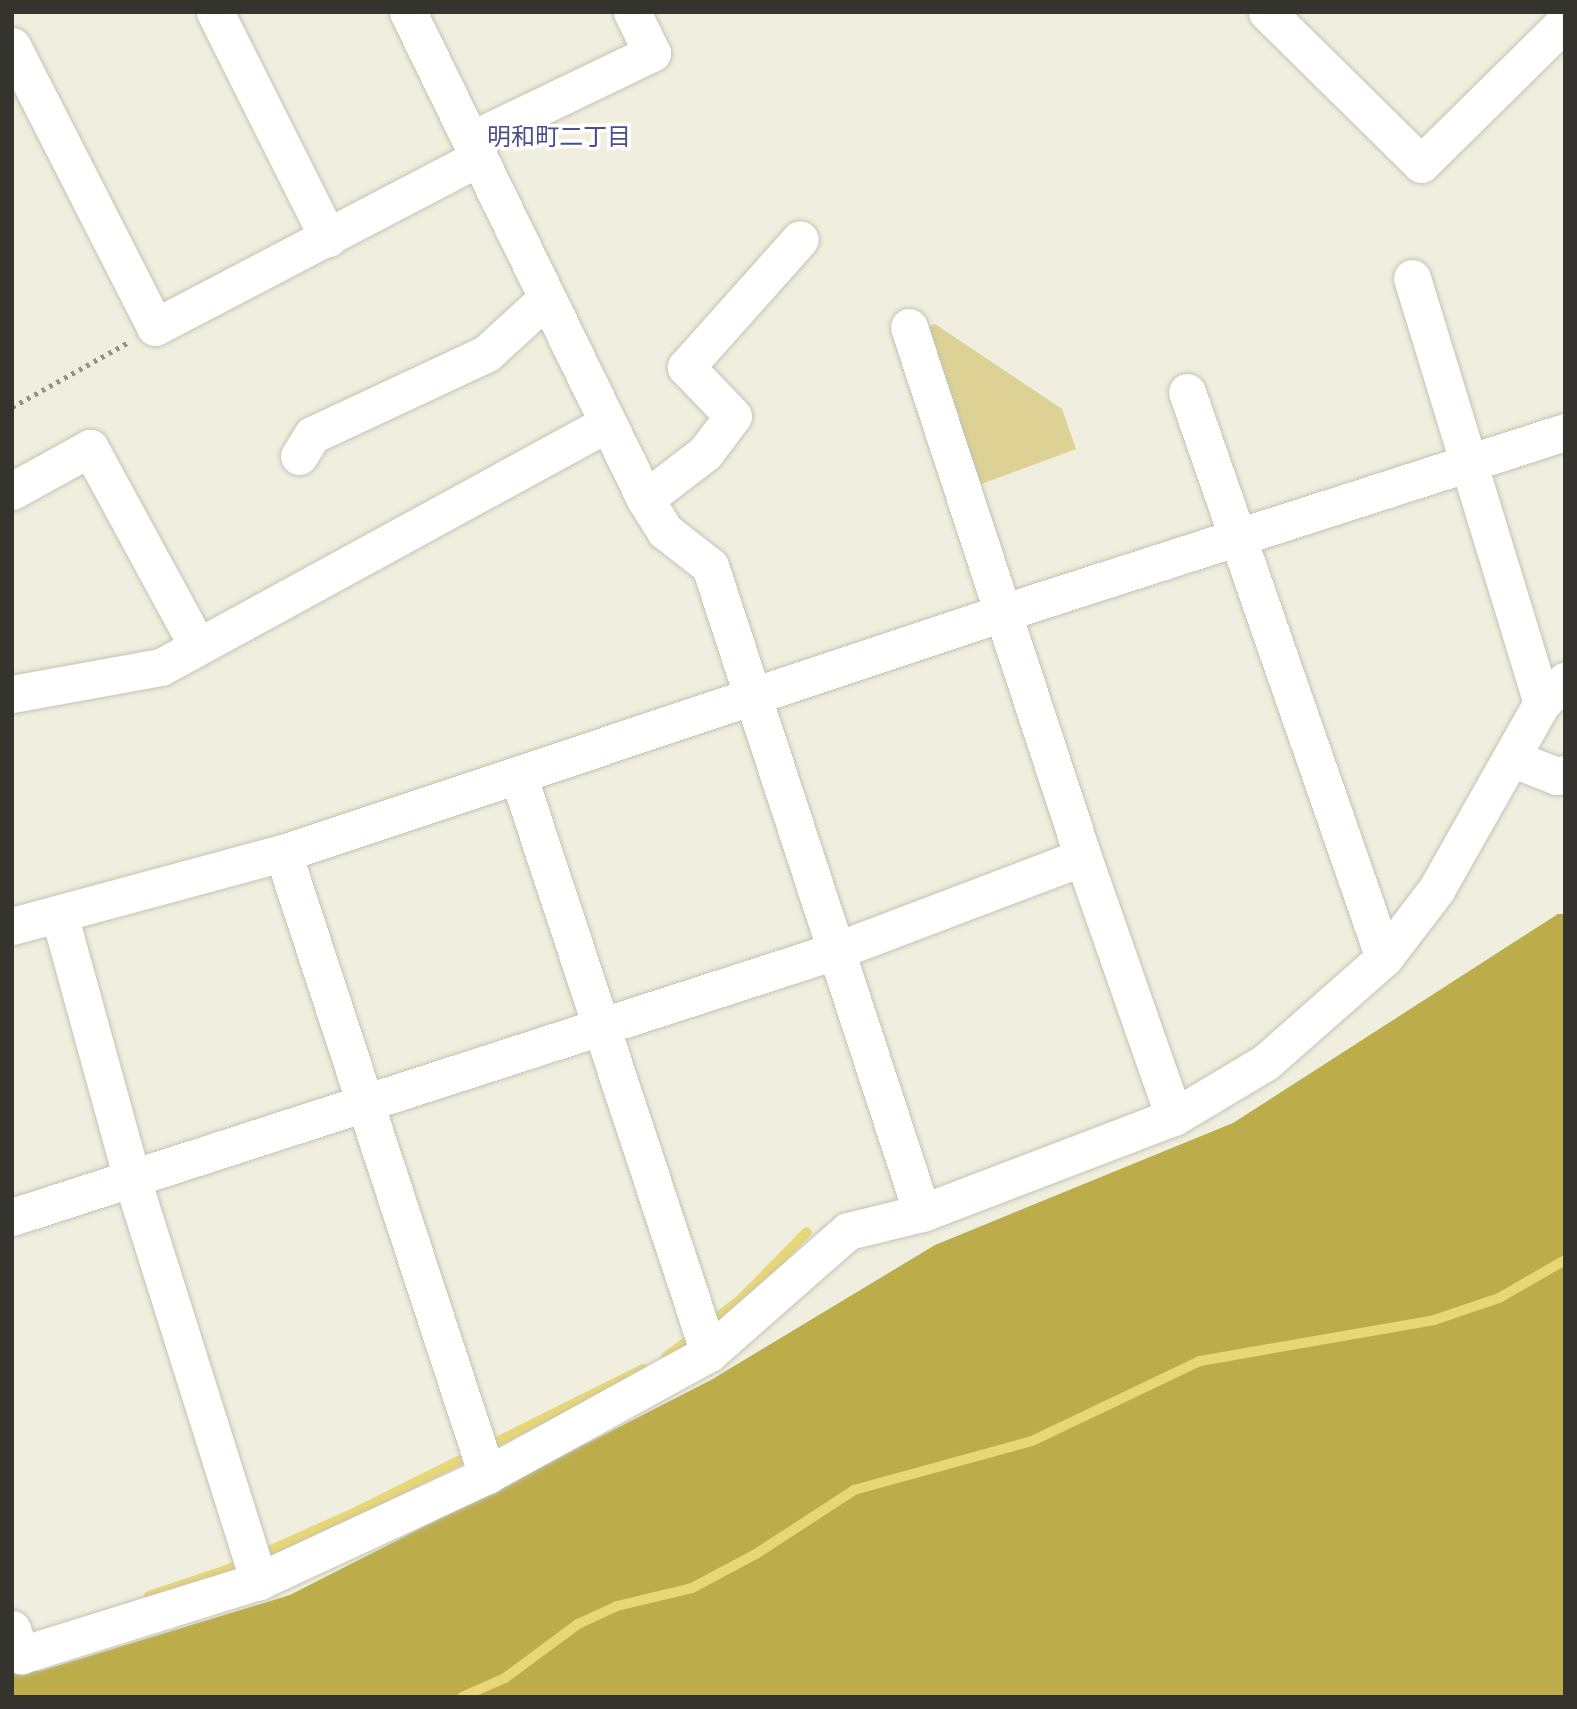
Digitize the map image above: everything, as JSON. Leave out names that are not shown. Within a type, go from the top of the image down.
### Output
[{"type":"street","points":[[215,12],[328,238]]},
{"type":"street","points":[[408,12],[545,300],[645,499],[665,531],[710,566],[922,1213]]},
{"type":"street","points":[[12,46],[155,327],[328,238],[473,150],[653,53],[632,12]]},
{"type":"street","points":[[1267,12],[1421,164],[1559,20]]},
{"type":"street","points":[[645,499],[705,453],[733,416],[686,367],[800,239]]},
{"type":"street","points":[[15,1646],[259,1581],[487,1475],[709,1353],[848,1231],[922,1213],[1174,1117],[1266,1062],[1384,958],[1436,890],[1553,692],[1472,464],[1412,278]]},
{"type":"street","points":[[299,456],[312,435],[486,354],[545,300]]},
{"type":"street","points":[[909,327],[1005,612],[1083,857],[1174,1117]]},
{"type":"street","points":[[1186,392],[1384,958]]},
{"type":"street","points":[[12,694],[161,667],[606,424]]},
{"type":"street","points":[[12,926],[284,853],[1005,612],[1565,432]]},
{"type":"street","points":[[12,491],[90,448],[197,645]]},
{"type":"street","points":[[1514,759],[1557,776],[1565,774]]},
{"type":"street","points":[[518,775],[709,1353]]},
{"type":"street","points":[[284,853],[363,1103],[487,1475]]},
{"type":"street","points":[[12,1217],[838,950],[1083,857]]},
{"type":"street","points":[[60,914],[132,1179],[259,1581]]},
{"type":"path","points":[[12,407],[155,327]]},
{"type":"shaded area","points":[[935,324],[1062,409],[1076,449],[973,487],[920,329]]},
{"type":"shaded area","points":[[1558,914],[1565,914],[1565,1697],[12,1697],[12,1670],[40,1671],[290,1595],[711,1380],[935,1245],[1233,1123]]},
{"type":"waterway","points":[[708,1325],[740,1300],[807,1232]]},
{"type":"waterway","points":[[462,1697],[505,1678],[578,1624],[617,1606],[692,1588],[756,1554],[854,1490],[1032,1441],[1200,1361],[1434,1320],[1499,1298],[1565,1260]]},
{"type":"waterway","points":[[666,1357],[696,1334]]},
{"type":"waterway","points":[[149,1596],[229,1569],[358,1511],[643,1369]]},
{"type":"district","name":"明和町二丁目","points":[[559,138]]}]
